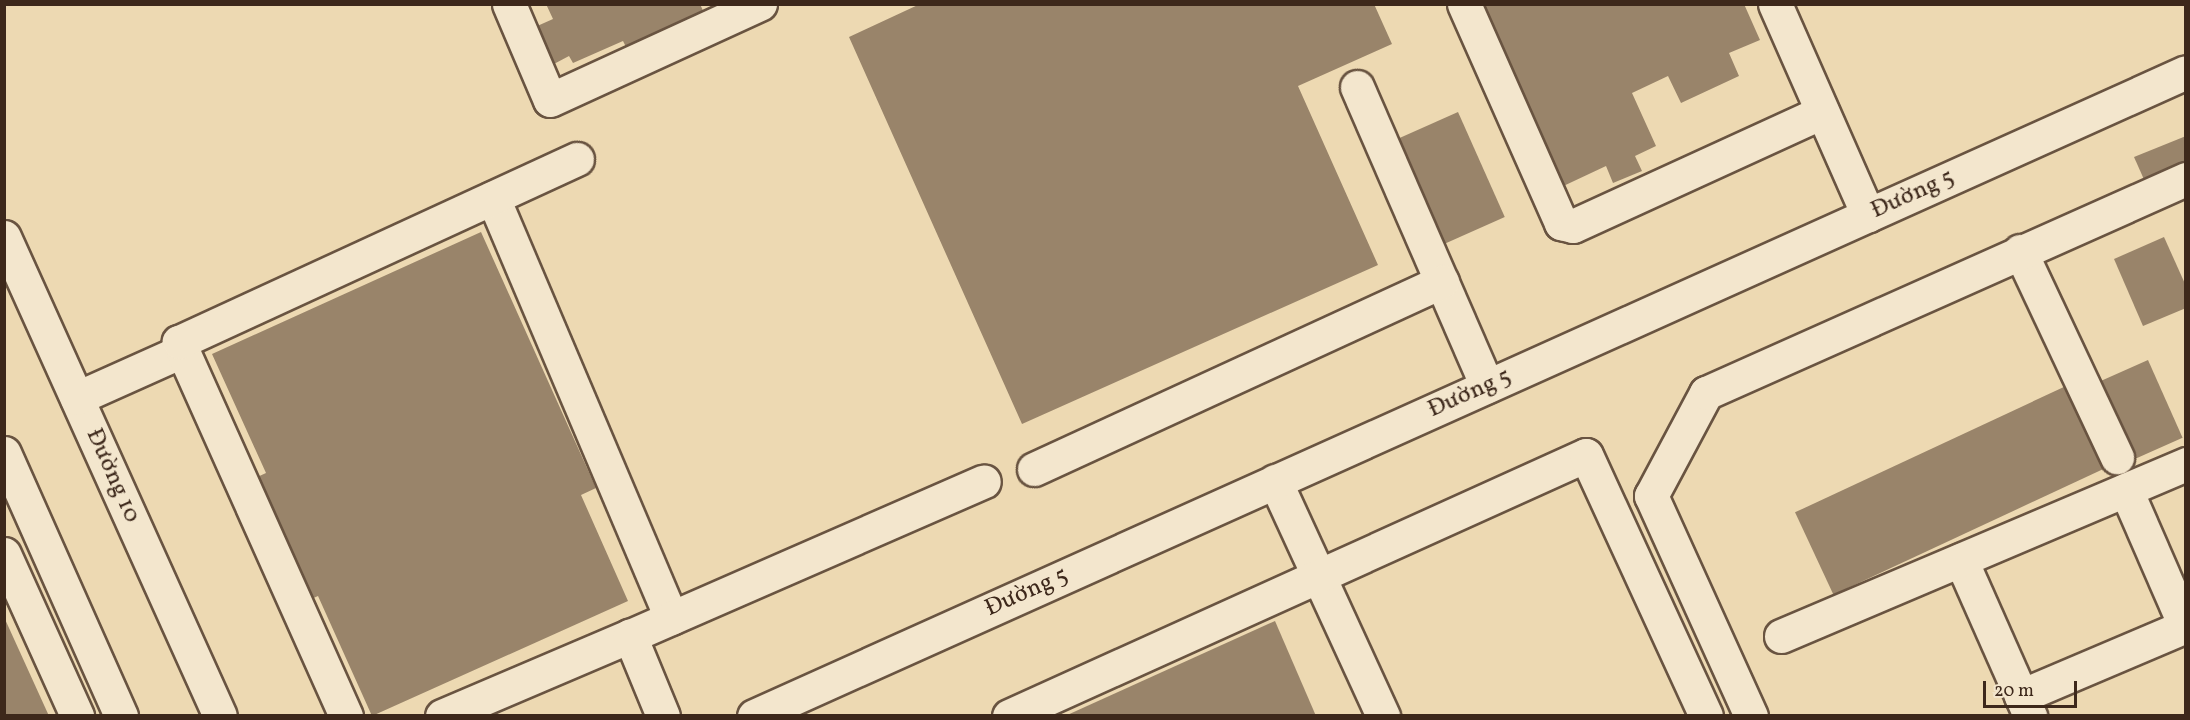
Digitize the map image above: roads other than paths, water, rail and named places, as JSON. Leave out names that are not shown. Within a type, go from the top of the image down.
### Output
[{"type":"street","points":[[509,4],[550,100],[760,4]]},
{"type":"street","points":[[1464,4],[1561,223],[1573,226],[1822,112]]},
{"type":"street","points":[[1775,4],[1868,215]]},
{"type":"street","name":"Đường 5","points":[[754,716],[2186,72]]},
{"type":"street","points":[[1357,87],[1487,386]]},
{"type":"street","points":[[346,716],[179,342],[577,159]]},
{"type":"street","points":[[1751,716],[1651,496],[1706,393],[2020,251],[2186,180]]},
{"type":"street","points":[[493,198],[671,618]]},
{"type":"street","name":"Đường 10","points":[[4,237],[220,716]]},
{"type":"street","points":[[2020,251],[2117,458]]},
{"type":"street","points":[[1034,469],[1442,281]]},
{"type":"street","points":[[77,398],[182,351]]},
{"type":"street","points":[[4,453],[121,716]]},
{"type":"street","points":[[1009,716],[1586,455],[1706,716]]},
{"type":"street","points":[[1781,636],[2186,464]]},
{"type":"street","points":[[442,716],[984,481]]},
{"type":"street","points":[[1275,481],[1383,716]]},
{"type":"street","points":[[1961,560],[2026,706],[2185,627],[2126,490]]},
{"type":"street","points":[[4,554],[77,716]]},
{"type":"street","points":[[30,610],[67,594]]},
{"type":"street","points":[[630,636],[663,716]]}]
